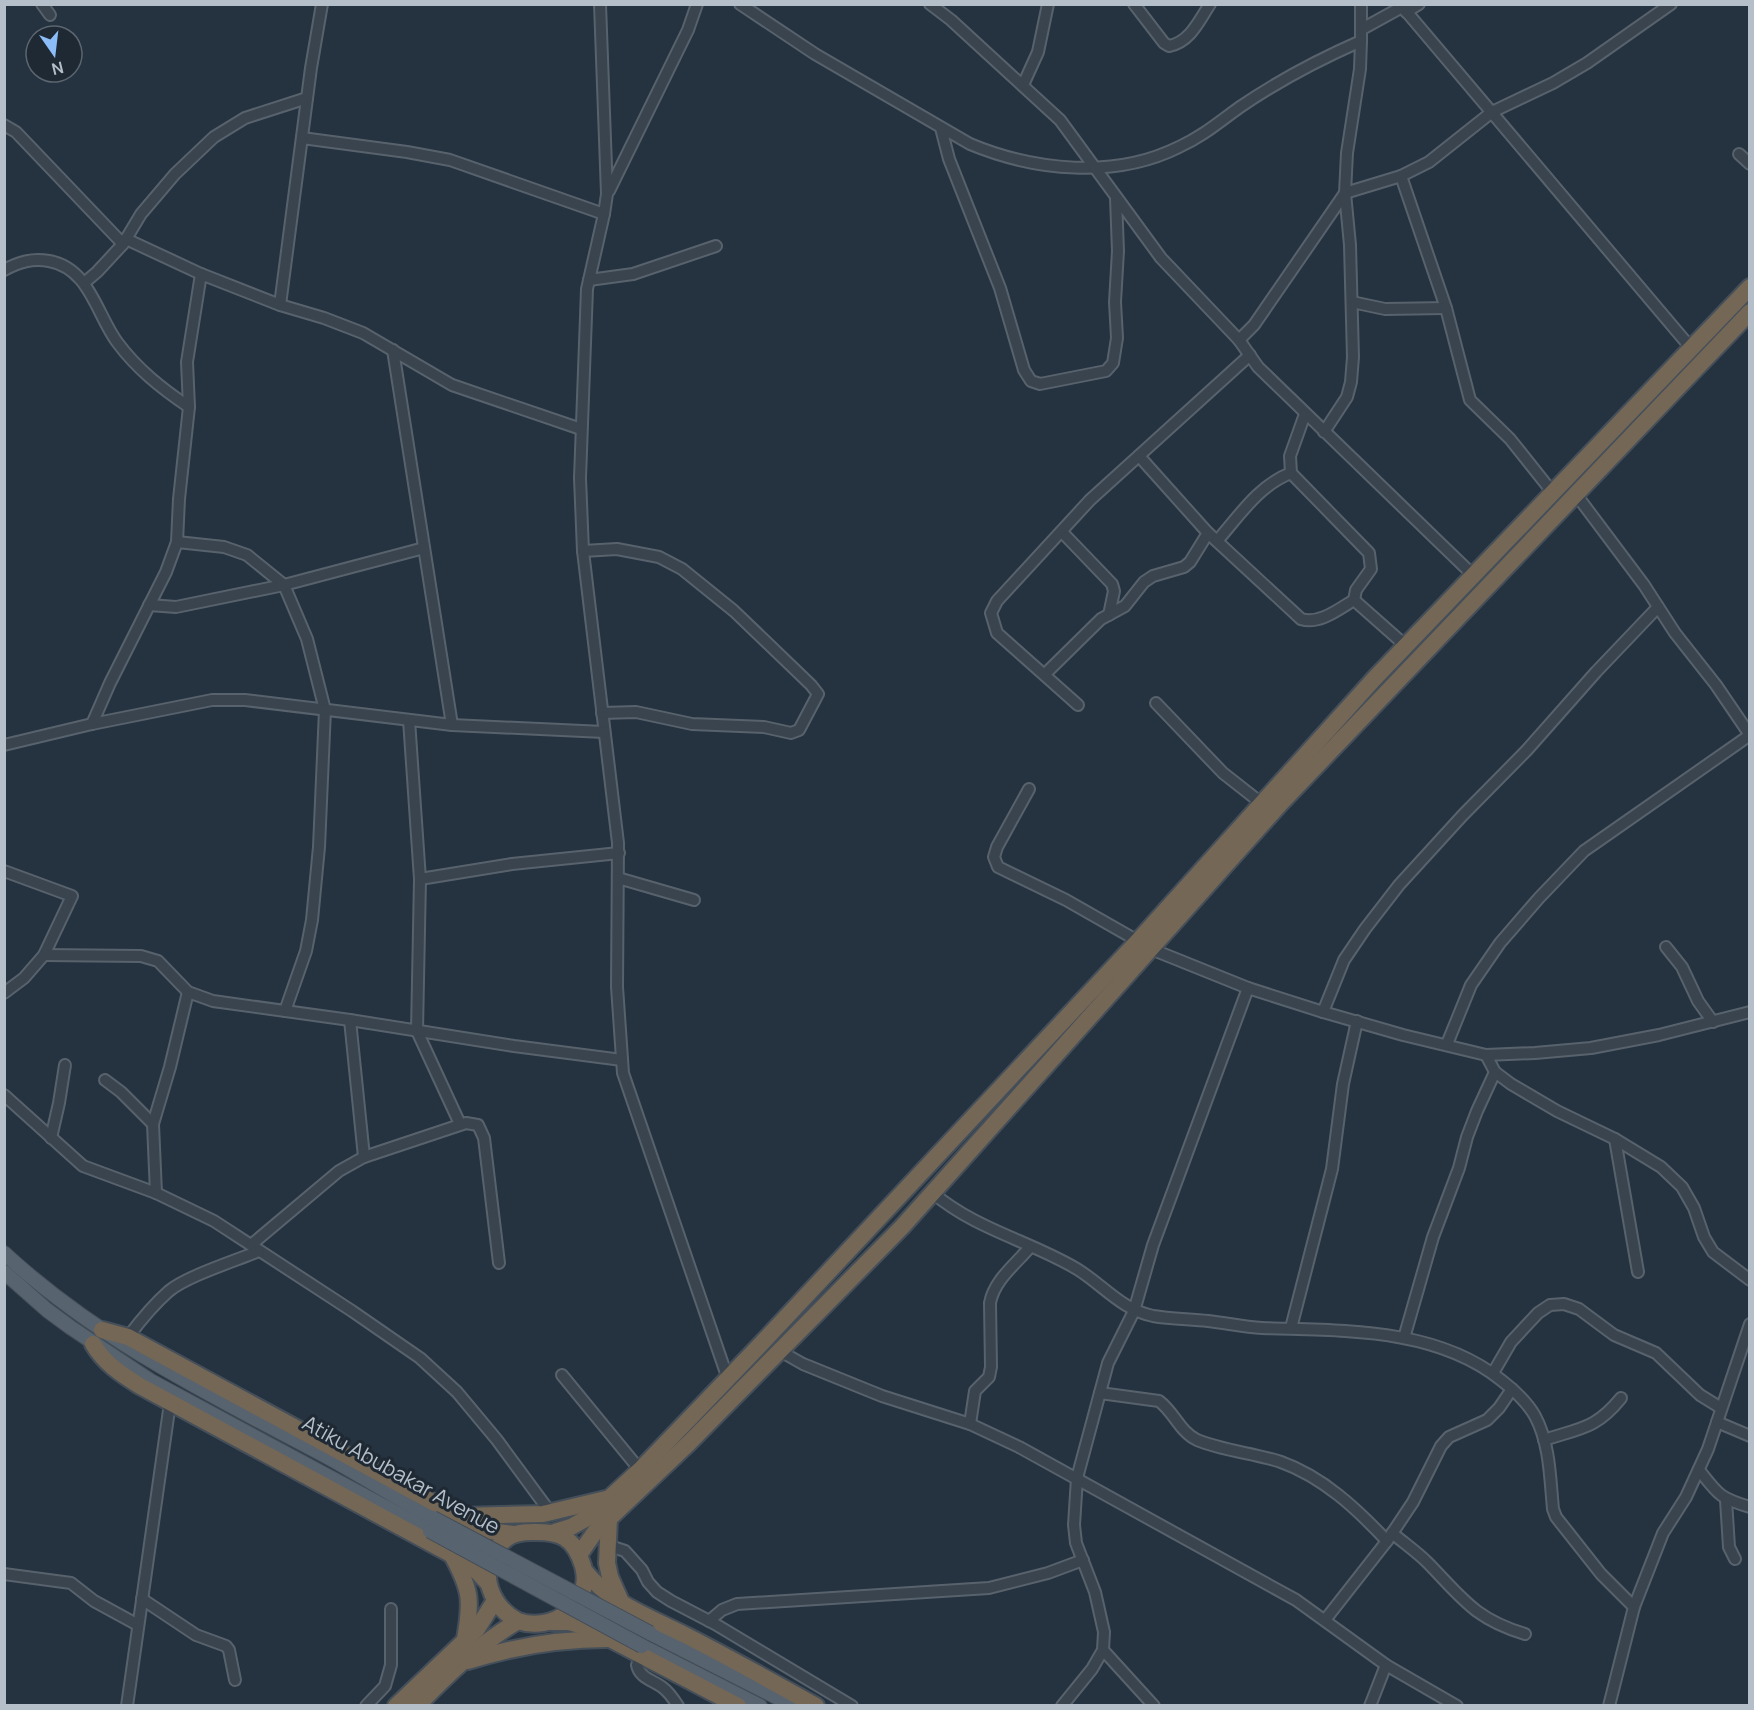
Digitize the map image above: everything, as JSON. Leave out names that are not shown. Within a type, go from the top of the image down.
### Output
[{"type":"highway","points":[[550,1623],[565,1615],[576,1604],[583,1589],[582,1562],[587,1542],[843,1288],[933,1193],[1144,945],[1267,808],[1406,646],[1749,287]]},
{"type":"highway","points":[[1267,808],[1749,312]]},
{"type":"highway","points":[[488,1583],[473,1568],[451,1554],[170,1403],[111,1366],[101,1357],[97,1337],[128,1337],[458,1516],[490,1531],[513,1534],[555,1532],[580,1523],[640,1470],[1144,945]]},
{"type":"highway","points":[[458,1516],[519,1516],[550,1512],[607,1499]]},
{"type":"highway","points":[[609,1519],[607,1563],[610,1577],[623,1605]]},
{"type":"highway","points":[[555,1532],[569,1541],[595,1584],[623,1605],[687,1636],[816,1706]]},
{"type":"highway","points":[[513,1534],[494,1551],[488,1583],[494,1602],[509,1617],[518,1622],[537,1625],[560,1622],[579,1624],[609,1639],[642,1651],[738,1706]]},
{"type":"highway","points":[[451,1554],[465,1579],[469,1593],[470,1612],[465,1639]]},
{"type":"highway","points":[[397,1704],[482,1623],[494,1602]]},
{"type":"highway","points":[[421,1705],[461,1663],[484,1644],[518,1622]]},
{"type":"highway","points":[[461,1663],[509,1648],[540,1642],[609,1639]]},
{"type":"main road","name":"Atiku Abubakar Avenue","points":[[4,1253],[58,1298],[97,1337]]},
{"type":"main road","name":"Atiku Abubakar Avenue","points":[[4,1272],[47,1310],[333,1460],[432,1525],[642,1651],[760,1706]]},
{"type":"main road","name":"Atiku Abubakar Avenue","points":[[432,1525],[794,1706]]},
{"type":"street","points":[[42,4],[50,15]]},
{"type":"street","points":[[280,305],[307,98],[322,4]]},
{"type":"street","points":[[600,4],[607,194],[586,300],[580,478],[583,550],[619,854],[617,987],[623,1073],[728,1379]]},
{"type":"street","points":[[607,194],[688,30],[697,4]]},
{"type":"street","points":[[740,4],[815,54],[970,144],[992,153],[1048,167],[1094,167],[1139,162],[1179,148],[1220,124],[1240,107],[1305,68],[1361,41]]},
{"type":"street","points":[[930,4],[945,9],[1060,120],[1161,258],[1239,340],[1258,367],[1473,576]]},
{"type":"street","points":[[1023,85],[1038,52],[1048,4]]},
{"type":"street","points":[[1134,4],[1164,43],[1169,46],[1188,36],[1210,4]]},
{"type":"street","points":[[1324,432],[1347,397],[1351,382],[1352,302],[1345,193],[1347,153],[1360,69],[1361,4]]},
{"type":"street","points":[[1362,29],[1402,8],[1419,4]]},
{"type":"street","points":[[1239,340],[1254,325],[1345,193],[1401,176],[1429,162],[1492,112],[1553,83],[1587,63],[1671,4]]},
{"type":"street","points":[[1402,8],[1691,348]]},
{"type":"street","points":[[84,283],[98,272],[124,242],[141,214],[175,174],[214,137],[245,118],[307,98]]},
{"type":"street","points":[[4,125],[16,132],[124,242],[280,305],[363,333],[452,385],[581,429]]},
{"type":"street","points":[[941,128],[949,159],[1000,288],[1024,370],[1031,381],[1040,384],[1106,370],[1113,363],[1117,338],[1116,198]]},
{"type":"street","points":[[302,138],[450,160],[604,214]]},
{"type":"street","points":[[1740,154],[1749,164]]},
{"type":"street","points":[[1401,176],[1446,308],[1470,400],[1510,439],[1553,493]]},
{"type":"street","points":[[589,280],[633,274],[716,246]]},
{"type":"street","points":[[4,270],[21,262],[40,259],[61,263],[73,270],[84,283],[116,340],[134,363],[158,386],[189,407]]},
{"type":"street","points":[[92,724],[166,572],[177,543],[179,499],[189,407],[187,362],[201,274]]},
{"type":"street","points":[[1352,302],[1385,309],[1446,308]]},
{"type":"street","points":[[393,350],[452,725]]},
{"type":"street","points":[[1078,705],[997,633],[991,613],[997,601],[1090,500],[1250,355]]},
{"type":"street","points":[[1305,414],[1290,456],[1291,473],[1369,553],[1371,569],[1356,590],[1354,600]]},
{"type":"street","points":[[1139,456],[1208,533],[1301,619],[1308,622],[1321,618],[1354,600]]},
{"type":"street","points":[[1217,541],[1261,491],[1278,478],[1291,473]]},
{"type":"street","points":[[1447,1044],[1471,985],[1500,943],[1576,859],[1648,805],[1749,735],[1716,686],[1675,633],[1644,585],[1575,493]]},
{"type":"street","points":[[1062,532],[1112,584],[1114,591],[1109,615]]},
{"type":"street","points":[[1045,674],[1101,619],[1125,606],[1144,582],[1153,576],[1184,567],[1190,562],[1208,533]]},
{"type":"street","points":[[177,543],[224,546],[247,555],[284,585],[308,639],[325,710],[319,847],[312,920],[306,951],[285,1011]]},
{"type":"street","points":[[149,605],[176,607],[284,585],[424,548]]},
{"type":"street","points":[[583,550],[617,549],[659,557],[682,569],[734,611],[812,685],[818,694],[799,730],[791,733],[764,727],[692,724],[636,712],[602,712]]},
{"type":"street","points":[[1354,600],[1406,646]]},
{"type":"street","points":[[1323,1012],[1344,960],[1399,885],[1659,607]]},
{"type":"street","points":[[4,745],[92,724],[212,700],[245,700],[452,725],[604,732]]},
{"type":"street","points":[[1156,704],[1223,773],[1267,808]]},
{"type":"street","points":[[410,720],[420,879],[417,1031],[460,1124]]},
{"type":"street","points":[[1029,789],[997,848],[994,857],[998,867],[1066,900],[1144,945],[1248,988],[1323,1012],[1404,1035],[1486,1054],[1591,1048],[1749,1012]]},
{"type":"street","points":[[420,879],[512,864],[619,854]]},
{"type":"street","points":[[4,871],[72,896],[44,955],[24,978],[4,993]]},
{"type":"street","points":[[618,878],[694,900]]},
{"type":"street","points":[[1666,947],[1682,968],[1698,1001],[1713,1022]]},
{"type":"street","points":[[44,955],[141,956],[158,961],[188,992],[213,1001],[350,1020],[514,1047],[622,1060]]},
{"type":"street","points":[[1062,1706],[1092,1669],[1103,1650],[1104,1632],[1095,1592],[1076,1544],[1074,1525],[1077,1478],[1108,1363],[1134,1311],[1153,1245],[1181,1172],[1192,1134],[1248,988]]},
{"type":"street","points":[[156,1193],[153,1124],[170,1067],[188,992]]},
{"type":"street","points":[[350,1020],[364,1157]]},
{"type":"street","points":[[1291,1328],[1332,1169],[1343,1084],[1358,1021]]},
{"type":"street","points":[[1486,1054],[1495,1072],[1557,1111],[1615,1139],[1661,1167],[1682,1187],[1713,1252],[1749,1280]]},
{"type":"street","points":[[51,1138],[65,1065]]},
{"type":"street","points":[[1404,1338],[1433,1237],[1459,1168],[1467,1137],[1495,1072]]},
{"type":"street","points":[[105,1080],[121,1092],[153,1124]]},
{"type":"street","points":[[4,1095],[89,1170],[156,1193],[214,1221],[420,1358],[457,1392],[550,1512]]},
{"type":"street","points":[[128,1337],[150,1309],[170,1290],[255,1248],[339,1171],[364,1157],[460,1124],[478,1125],[484,1138],[499,1263]]},
{"type":"street","points":[[1615,1139],[1638,1272]]},
{"type":"street","points":[[933,1193],[946,1204],[984,1226],[1077,1269],[1134,1311],[1154,1316],[1259,1328],[1336,1329],[1404,1338],[1457,1353],[1492,1373],[1512,1389],[1534,1414],[1544,1440],[1556,1517],[1601,1574],[1634,1606]]},
{"type":"street","points":[[970,1424],[975,1391],[989,1377],[991,1367],[990,1303],[992,1293],[998,1282],[1030,1247]]},
{"type":"street","points":[[1492,1373],[1511,1342],[1538,1313],[1551,1305],[1564,1304],[1579,1309],[1614,1335],[1656,1353],[1700,1395],[1721,1408]]},
{"type":"street","points":[[1609,1706],[1634,1606],[1663,1533],[1686,1497],[1708,1449],[1749,1324]]},
{"type":"street","points":[[780,1351],[803,1364],[882,1396],[970,1424],[1019,1447],[1296,1600],[1386,1665],[1457,1706]]},
{"type":"street","points":[[562,1375],[640,1470]]},
{"type":"street","points":[[1325,1620],[1413,1502],[1441,1446],[1449,1437],[1487,1420],[1512,1389]]},
{"type":"street","points":[[1100,1393],[1159,1401],[1167,1407],[1183,1430],[1196,1439],[1282,1462],[1311,1477],[1360,1512],[1389,1537],[1427,1562],[1469,1606],[1501,1627],[1525,1634]]},
{"type":"street","points":[[1544,1440],[1596,1424],[1621,1398]]},
{"type":"street","points":[[127,1706],[170,1403]]},
{"type":"street","points":[[1717,1422],[1749,1436]]},
{"type":"street","points":[[1699,1470],[1718,1494],[1726,1500],[1749,1506]]},
{"type":"street","points":[[1726,1500],[1730,1547],[1735,1559]]},
{"type":"street","points":[[607,1545],[625,1551],[657,1592],[852,1706]]},
{"type":"street","points":[[709,1621],[722,1610],[737,1604],[989,1588],[1048,1573],[1083,1560]]},
{"type":"street","points":[[4,1574],[71,1583],[94,1601],[138,1625]]},
{"type":"street","points":[[142,1599],[196,1635],[226,1646],[230,1650],[235,1680]]},
{"type":"street","points":[[366,1706],[385,1686],[391,1665],[391,1609]]},
{"type":"street","points":[[1103,1650],[1154,1706]]},
{"type":"street","points":[[642,1651],[637,1665],[640,1674],[665,1690],[678,1706]]},
{"type":"street","points":[[1370,1706],[1386,1665]]},
{"type":"street","points":[[385,1686],[397,1704]]}]
